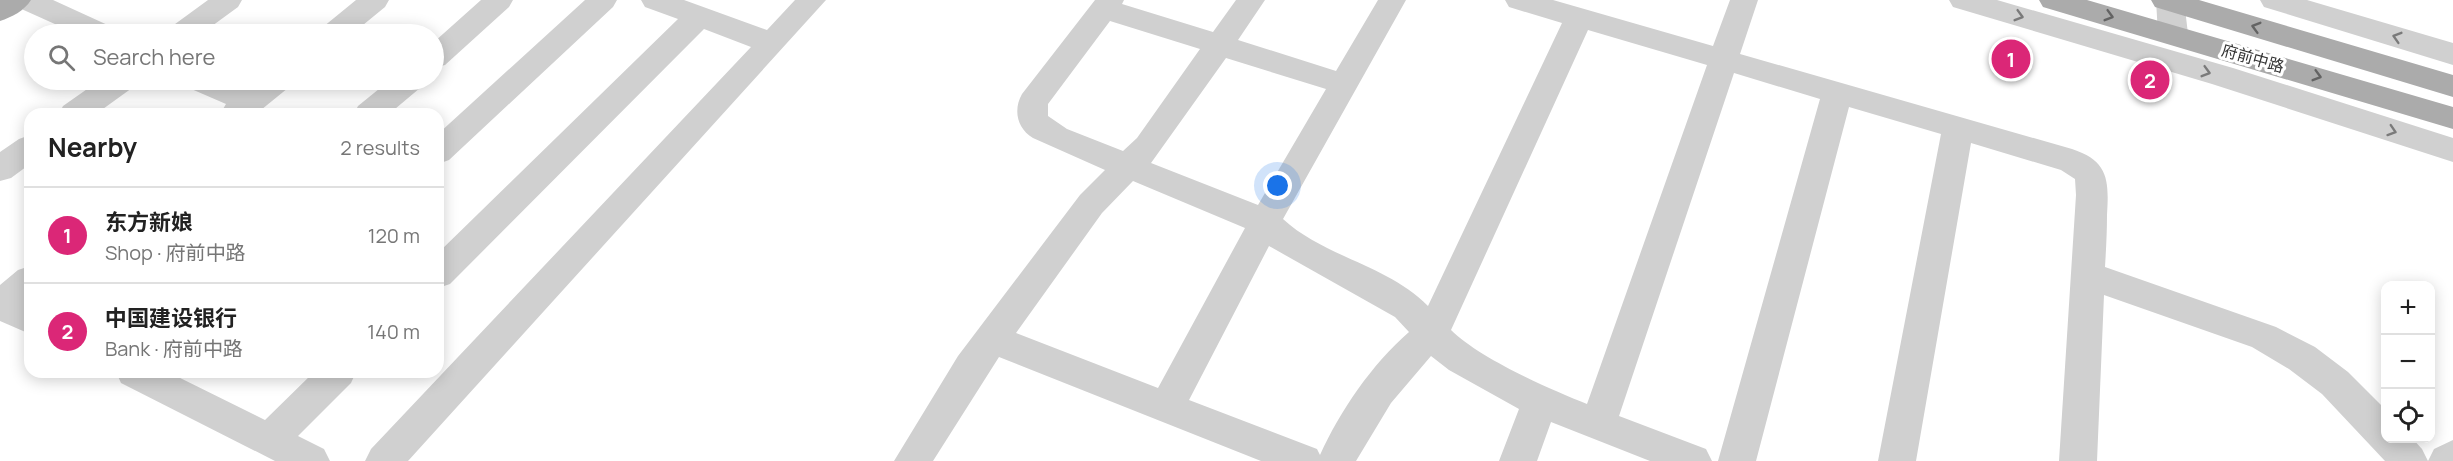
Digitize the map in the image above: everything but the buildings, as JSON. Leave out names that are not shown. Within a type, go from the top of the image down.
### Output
[{"type":"main road","points":[[0,12],[17,0]]},
{"type":"main road","name":"府前中路","points":[[2053,0],[2453,118]]},
{"type":"main road","name":"府前中路","points":[[2169,0],[2453,86]]},
{"type":"street","points":[[27,0],[80,24]]},
{"type":"street","points":[[195,24],[228,0]]},
{"type":"street","points":[[345,24],[375,0]]},
{"type":"street","points":[[444,49],[499,0]]},
{"type":"street","points":[[444,146],[603,0]]},
{"type":"street","points":[[655,0],[772,43]]},
{"type":"street","points":[[384,461],[812,0]]},
{"type":"street","points":[[913,461],[971,367],[1091,204],[1148,146],[1251,0]]},
{"type":"street","points":[[1166,407],[1265,222],[1392,0]]},
{"type":"street","points":[[1519,0],[2072,161],[2085,168],[2092,179],[2078,461]]},
{"type":"street","points":[[1598,425],[1744,0]]},
{"type":"street","points":[[1963,0],[2222,76],[2453,150]]},
{"type":"street","points":[[2169,0],[2173,34]]},
{"type":"street","points":[[2274,0],[2453,54]]},
{"type":"street","points":[[1344,84],[1220,45],[1107,4],[1033,102],[1030,117],[1033,124],[1056,137],[1265,222],[1284,240],[1369,284],[1407,307],[1447,349],[1462,359],[1540,402],[1693,461]]},
{"type":"street","points":[[444,267],[698,17]]},
{"type":"street","points":[[1336,461],[1367,407],[1395,368],[1432,333],[1579,17]]},
{"type":"street","points":[[82,108],[107,90]]},
{"type":"street","points":[[215,90],[242,108],[265,90]]},
{"type":"street","points":[[376,108],[397,90]]},
{"type":"street","points":[[1737,461],[1837,93]]},
{"type":"street","points":[[1897,461],[1958,128]]},
{"type":"street","points":[[0,169],[24,151]]},
{"type":"street","points":[[2088,275],[2264,337],[2302,358],[2335,383],[2381,431]]},
{"type":"street","points":[[24,285],[0,305],[24,317]]},
{"type":"street","points":[[992,339],[1304,461]]},
{"type":"street","points":[[166,378],[187,382],[269,440],[310,461]]},
{"type":"street","points":[[269,440],[332,378]]},
{"type":"street","points":[[1518,461],[1540,402]]},
{"type":"street","points":[[2392,443],[2409,461]]},
{"type":"street","points":[[2447,461],[2453,457]]},
{"type":"place","name":"东方新娘","points":[[2011,59]]},
{"type":"place","name":"中国建设银行","points":[[2150,80]]}]
